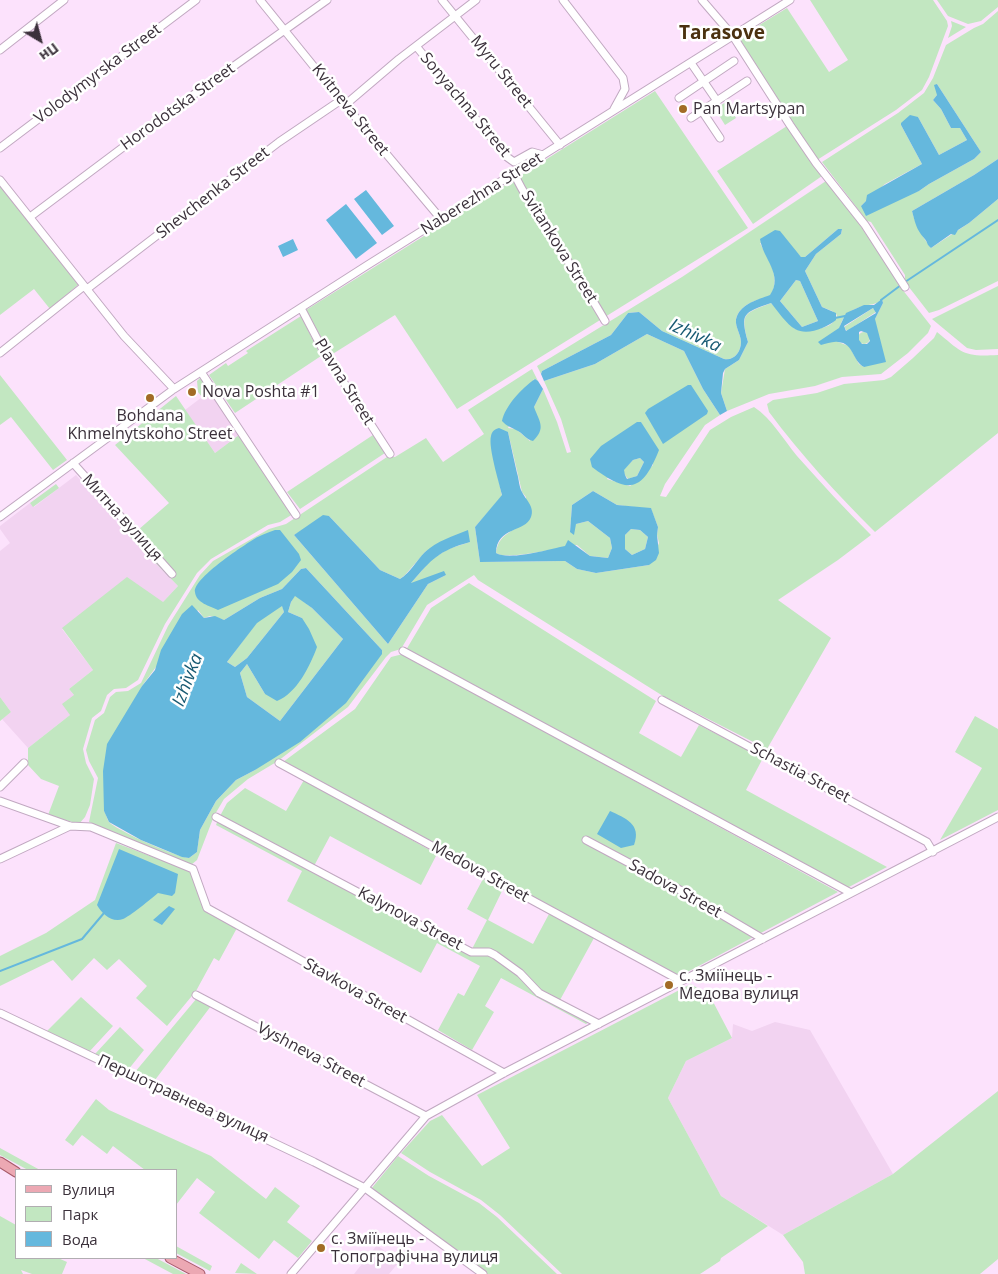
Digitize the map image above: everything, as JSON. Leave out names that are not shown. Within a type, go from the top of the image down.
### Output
[{"type":"main road","points":[[0,1162],[15,1171]]},
{"type":"main road","points":[[172,1259],[200,1274]]},
{"type":"street","points":[[0,50],[64,0]]},
{"type":"street","name":"Volodymyrska Street","points":[[0,148],[196,0]]},
{"type":"street","name":"Kvitneva Street","points":[[260,0],[343,103],[441,219]]},
{"type":"street","name":"Horodotska Street","points":[[30,217],[284,29],[295,24],[327,0]]},
{"type":"street","name":"Myru Street","points":[[442,0],[560,145]]},
{"type":"street","name":"Shevchenka Street","points":[[0,353],[85,287],[158,236],[279,142],[343,103],[476,0]]},
{"type":"street","points":[[563,0],[623,78],[625,89],[613,112]]},
{"type":"street","points":[[702,0],[734,36],[790,126],[826,176],[861,219],[905,287]]},
{"type":"street","name":"Naberezhna Street","points":[[0,517],[174,389],[790,0]]},
{"type":"street","name":"Sonyachna Street","points":[[416,46],[507,157],[514,162],[532,152],[543,155]]},
{"type":"street","points":[[679,98],[734,61]]},
{"type":"street","points":[[691,63],[717,101]]},
{"type":"street","points":[[691,118],[747,81]]},
{"type":"street","points":[[702,111],[720,138]]},
{"type":"street","name":"Svitankova Street","points":[[514,173],[605,321]]},
{"type":"street","points":[[0,180],[124,336],[174,389]]},
{"type":"street","name":"Plavna Street","points":[[300,308],[324,352],[390,454]]},
{"type":"street","points":[[201,372],[296,515]]},
{"type":"street","name":"Митна вулиця","points":[[73,463],[172,574]]},
{"type":"street","points":[[403,651],[851,894]]},
{"type":"street","name":"Schastia Street","points":[[662,700],[927,842],[933,852]]},
{"type":"street","points":[[0,787],[24,763]]},
{"type":"street","name":"Medova Street","points":[[279,763],[681,982]]},
{"type":"street","points":[[0,801],[70,826]]},
{"type":"street","name":"Kalynova Street","points":[[216,817],[471,952],[489,952],[495,955],[520,973],[540,992],[599,1024]]},
{"type":"street","points":[[291,1274],[426,1116],[504,1073],[998,817]]},
{"type":"street","points":[[0,859],[70,826]]},
{"type":"street","name":"Stavkova Street","points":[[70,826],[91,827],[193,869],[207,908],[504,1073]]},
{"type":"street","name":"Sadova Street","points":[[586,840],[680,890],[763,939]]},
{"type":"street","name":"Vyshneva Street","points":[[196,995],[426,1116]]},
{"type":"street","name":"Першотравнева вулиця","points":[[0,1013],[306,1158],[365,1188],[483,1274]]},
{"type":"shaded area","points":[[210,391],[239,435],[215,453],[185,410]]},
{"type":"shaded area","points":[[76,475],[130,537],[178,586],[163,602],[62,629],[93,670],[69,689],[74,695],[70,715],[28,748],[2,719],[11,712],[0,697],[0,551],[10,543],[0,529],[0,526],[30,503],[34,507]]},
{"type":"shaded area","points":[[775,1022],[810,1030],[893,1174],[783,1235],[721,1196],[668,1098],[686,1061],[732,1038],[733,1024],[752,1031]]},
{"type":"shaded area","points":[[377,1245],[399,1262],[389,1274],[354,1274]]},
{"type":"green space","points":[[810,0],[933,0],[947,21],[948,26],[929,77],[922,90],[896,110],[817,160],[792,124],[741,41],[743,35],[787,8],[829,72],[848,60]]},
{"type":"green space","points":[[937,0],[998,0],[998,7],[981,21],[968,24],[948,16]]},
{"type":"green space","points":[[998,11],[998,159],[912,211],[920,231],[931,248],[969,223],[998,199],[998,281],[929,313],[905,282],[905,275],[871,222],[867,221],[822,162],[898,113],[924,93],[933,78],[946,45],[983,24]],"holes":[[[937,84],[981,152],[974,159],[919,191],[861,206],[885,184],[922,164],[901,125],[918,117],[939,155],[967,140],[960,128],[951,128],[941,109],[933,100],[937,95]]]},
{"type":"green space","points":[[951,21],[966,27],[948,38],[952,26]]},
{"type":"green space","points":[[655,91],[748,228],[457,409],[395,315],[331,355],[306,310]]},
{"type":"green space","points":[[726,102],[736,118],[725,125],[715,109]]},
{"type":"green space","points":[[787,126],[822,176],[753,224],[717,171]]},
{"type":"green space","points":[[826,181],[854,216],[902,289],[931,326],[928,333],[908,353],[881,374],[842,377],[815,386],[769,394],[727,411],[721,393],[725,369],[739,360],[748,342],[744,325],[746,315],[771,303],[795,329],[825,327],[835,320],[837,315],[822,307],[805,271],[816,254],[841,234],[842,229],[838,229],[805,257],[760,243],[770,262],[775,282],[770,296],[751,303],[743,308],[737,316],[736,323],[741,346],[736,355],[731,359],[724,359],[662,331],[639,312],[628,313],[611,335],[542,371],[541,374],[537,366],[682,277]],"holes":[[[882,300],[883,303],[875,319],[864,367],[859,364],[849,346],[838,342],[841,323],[856,308],[875,304]]]},
{"type":"green space","points":[[0,185],[79,284],[50,309],[34,289],[0,315]]},
{"type":"green space","points":[[796,280],[800,281],[818,321],[802,327],[780,301]]},
{"type":"green space","points":[[998,286],[998,349],[976,350],[967,348],[932,319]]},
{"type":"green space","points":[[873,308],[876,312],[847,331],[844,327]]},
{"type":"green space","points":[[301,316],[321,356],[235,413],[209,375],[226,363],[228,366],[248,353],[246,351]]},
{"type":"green space","points":[[862,332],[866,332],[870,338],[866,344],[862,344],[858,340],[858,336]]},
{"type":"green space","points":[[937,332],[952,345],[964,352],[977,355],[998,355],[998,433],[875,532],[807,459],[769,412],[767,404],[773,400],[817,393],[844,384],[884,380],[891,377],[913,358],[934,338]]},
{"type":"green space","points":[[647,334],[684,351],[703,389],[720,415],[705,425],[665,484],[660,496],[666,497],[710,430],[731,417],[754,407],[772,423],[797,456],[871,535],[838,560],[778,600],[831,638],[767,749],[663,696],[478,580],[474,575],[427,605],[401,649],[391,652],[386,657],[348,707],[278,761],[248,779],[224,799],[214,816],[197,860],[191,865],[89,822],[98,778],[89,761],[86,750],[95,720],[104,713],[110,697],[116,692],[128,691],[141,683],[168,626],[200,575],[213,561],[269,529],[286,524],[387,457],[395,457],[426,438],[443,462],[484,434],[468,410],[532,369],[538,381],[534,379],[508,428],[516,429],[530,441],[534,407],[543,389],[557,422],[567,453],[571,452],[561,419],[544,381],[595,364]],"holes":[[[641,422],[653,465],[630,486],[607,479]],[[508,432],[522,492],[526,497],[525,523],[502,538],[496,553],[502,555],[522,555],[577,545],[590,556],[608,558],[612,548],[610,538],[588,521],[576,524],[570,532],[572,505],[593,491],[617,505],[651,509],[658,527],[659,543],[649,565],[596,573],[577,569],[565,561],[480,562],[475,527],[502,496],[491,444]],[[329,516],[380,570],[400,579],[426,551],[470,542],[448,549],[431,560],[410,584],[446,575],[428,584],[388,644],[294,535]],[[306,568],[382,650],[255,770],[236,780],[216,801],[200,830],[197,852],[189,858],[134,837],[114,826],[109,822],[104,811],[142,686],[198,610],[204,618],[210,616],[224,620],[260,598],[282,589],[301,569]]]},
{"type":"green space","points":[[0,375],[67,460],[53,470],[11,417],[0,425]]},
{"type":"green space","points":[[201,377],[210,391],[202,397],[198,392],[197,381]]},
{"type":"green space","points":[[176,396],[215,453],[239,435],[293,514],[280,522],[268,525],[211,559],[197,573],[165,624],[138,680],[126,688],[114,689],[107,695],[101,711],[92,718],[83,749],[86,763],[94,779],[90,805],[85,817],[79,824],[48,815],[59,786],[41,779],[28,765],[28,748],[70,715],[62,704],[74,695],[69,689],[93,670],[62,628],[127,577],[163,602],[178,586],[130,537],[169,503],[115,445]]},
{"type":"green space","points":[[373,435],[385,453],[300,509],[287,492]]},
{"type":"green space","points":[[640,458],[644,462],[637,476],[628,479],[623,470],[633,460]]},
{"type":"green space","points":[[56,484],[59,488],[33,507],[30,503]]},
{"type":"green space","points":[[631,529],[640,530],[648,537],[645,549],[632,555],[625,549],[625,535]]},
{"type":"green space","points":[[469,583],[656,701],[639,733],[681,757],[699,725],[763,758],[746,790],[887,867],[847,888],[406,650],[431,608]]},
{"type":"green space","points":[[295,595],[312,608],[343,639],[280,721],[247,697],[240,673],[247,664],[265,694],[302,618],[288,612]]},
{"type":"green space","points":[[282,605],[284,612],[247,658],[235,667],[227,662],[257,622]]},
{"type":"green space","points":[[403,654],[838,892],[678,977],[283,762],[355,709],[391,657]]},
{"type":"green space","points":[[0,697],[11,712],[0,721]]},
{"type":"green space","points":[[975,716],[998,729],[998,810],[940,840],[982,768],[955,752]]},
{"type":"green space","points":[[304,780],[437,854],[421,885],[330,836],[314,866],[220,816],[227,803],[245,788],[286,811]]},
{"type":"green space","points":[[218,820],[471,953],[489,954],[518,975],[538,994],[590,1021],[586,1024],[501,978],[485,1006],[494,1012],[472,1050],[438,1030],[458,993],[464,996],[480,966],[437,943],[421,973],[287,901],[302,871],[216,825]]},
{"type":"green space","points":[[116,843],[190,871],[205,910],[237,928],[219,961],[214,958],[196,991],[167,1026],[136,998],[147,986],[119,959],[107,970],[94,958],[72,981],[53,960],[0,986],[0,956],[46,933],[95,900]]},
{"type":"green space","points":[[483,879],[503,889],[488,920],[533,944],[549,914],[594,938],[560,1000],[541,990],[496,953],[472,949],[487,920],[467,909]]},
{"type":"green space","points":[[691,984],[710,996],[732,1038],[686,1061],[668,1098],[721,1196],[768,1226],[700,1274],[562,1274],[500,1215],[481,1200],[430,1172],[401,1153],[430,1121],[442,1115],[482,1166],[510,1148],[477,1095]]},
{"type":"green space","points":[[81,997],[113,1026],[89,1052],[47,1031]]},
{"type":"green space","points":[[197,998],[211,1006],[155,1080],[135,1072]]},
{"type":"green space","points":[[120,1027],[144,1050],[128,1070],[95,1054]]},
{"type":"green space","points":[[998,1091],[998,1259],[980,1274],[805,1274],[803,1262],[783,1235],[893,1174]]},
{"type":"green space","points":[[96,1099],[109,1110],[211,1156],[266,1199],[275,1187],[300,1206],[287,1222],[312,1241],[298,1258],[274,1240],[259,1259],[199,1213],[215,1192],[197,1178],[178,1202],[178,1169],[144,1169],[113,1146],[107,1154],[82,1135],[73,1146],[65,1140]]},
{"type":"green space","points":[[0,1148],[38,1169],[26,1169],[0,1155]]},
{"type":"green space","points":[[398,1156],[429,1176],[479,1203],[497,1217],[557,1274],[487,1274],[371,1189]]},
{"type":"green space","points":[[0,1216],[15,1224],[15,1259],[60,1259],[67,1262],[62,1274],[32,1274],[21,1270],[23,1274],[0,1274]]},
{"type":"green space","points":[[178,1247],[212,1266],[210,1271],[178,1254]]},
{"type":"green space","points":[[145,1259],[158,1259],[186,1274],[173,1274]]},
{"type":"green space","points":[[241,1263],[257,1274],[235,1273]]},
{"type":"water","points":[[937,84],[981,152],[974,159],[919,191],[866,216],[861,206],[866,201],[867,195],[922,164],[901,125],[910,115],[918,117],[939,155],[967,140],[960,128],[951,128],[941,109],[933,100],[937,95],[934,85]]},
{"type":"water","points":[[998,159],[998,199],[958,230],[955,235],[951,234],[931,248],[917,228],[912,211]]},
{"type":"water","points":[[366,190],[394,226],[382,235],[354,199]]},
{"type":"water","points":[[346,204],[377,243],[356,259],[326,220]]},
{"type":"water","points":[[838,229],[842,229],[841,234],[816,254],[805,271],[822,307],[836,313],[836,320],[822,328],[805,332],[792,327],[771,303],[749,312],[744,320],[748,342],[739,360],[725,369],[723,373],[721,393],[727,411],[720,415],[703,389],[684,351],[647,334],[595,364],[544,381],[541,374],[542,371],[611,335],[628,313],[639,312],[662,331],[724,359],[731,359],[736,355],[741,346],[736,323],[737,316],[751,302],[770,295],[774,288],[774,274],[760,239],[775,230],[780,231],[801,257],[805,257]],"holes":[[[796,280],[800,281],[818,321],[802,327],[780,301]]]},
{"type":"water","points":[[293,239],[298,250],[283,257],[278,246]]},
{"type":"water","points":[[882,299],[883,303],[875,319],[886,362],[864,367],[857,361],[847,345],[834,342],[821,345],[818,342],[839,328],[846,313],[864,305],[874,305]],"holes":[[[873,308],[876,313],[846,331],[844,326]],[[859,332],[867,333],[870,341],[867,344],[862,344],[859,340]]]},
{"type":"water","points":[[535,379],[543,389],[534,407],[541,429],[533,441],[502,421],[507,409],[515,398]]},
{"type":"water","points":[[691,385],[708,411],[707,414],[663,444],[645,413],[648,409]]},
{"type":"water","points":[[637,422],[641,422],[659,450],[646,475],[633,485],[625,485],[615,482],[592,467],[590,459],[601,446]],"holes":[[[640,458],[644,462],[637,476],[627,479],[624,470],[633,460]]]},
{"type":"water","points":[[499,428],[508,432],[520,488],[531,507],[532,513],[528,522],[501,538],[496,553],[510,556],[530,554],[565,546],[568,540],[590,556],[608,558],[612,548],[610,538],[588,521],[576,524],[574,535],[570,532],[572,505],[593,491],[617,505],[651,508],[658,527],[659,553],[656,560],[649,565],[596,573],[577,569],[565,561],[480,562],[475,527],[502,495],[490,441],[492,433]],"holes":[[[631,529],[640,530],[648,537],[645,549],[632,555],[625,549],[625,535]]]},
{"type":"water","points":[[323,515],[329,516],[380,570],[400,579],[407,574],[425,552],[440,542],[468,530],[470,542],[450,549],[436,557],[411,583],[444,571],[446,575],[428,584],[388,644],[294,535]]},
{"type":"water","points":[[275,530],[280,530],[299,554],[301,560],[292,572],[278,584],[218,610],[198,599],[195,592],[196,586],[209,572],[254,539]]},
{"type":"water","points":[[306,568],[382,650],[382,654],[346,703],[300,742],[236,780],[216,801],[200,830],[197,852],[189,858],[182,857],[141,840],[109,822],[104,811],[103,771],[107,744],[142,686],[155,670],[161,650],[182,614],[192,605],[204,618],[215,616],[224,620],[260,598],[282,589],[301,569]],"holes":[[[295,596],[312,608],[343,639],[280,721],[247,697],[240,673],[247,664],[265,694],[277,701],[291,692],[297,685],[311,662],[317,647],[302,618],[288,612]],[[282,606],[284,612],[247,658],[235,667],[227,662],[257,623]]]},
{"type":"water","points":[[610,811],[626,819],[634,827],[636,838],[634,845],[621,848],[597,834]]},
{"type":"water","points":[[119,849],[178,874],[175,893],[172,896],[158,893],[123,919],[111,919],[102,912],[97,905]]},
{"type":"water","points":[[169,906],[175,909],[162,925],[153,920]]},
{"type":"waterway","name":"Izhivka","points":[[905,282],[998,220]]},
{"type":"waterway","name":"Izhivka","points":[[881,300],[901,285]]},
{"type":"waterway","name":"Izhivka","points":[[835,318],[845,316]]},
{"type":"waterway","name":"Izhivka","points":[[0,971],[82,939],[104,913]]},
{"type":"place","name":"Pan Martsypan","points":[[683,109]]},
{"type":"place","name":"Nova Poshta #1","points":[[192,392]]},
{"type":"place","name":"Bohdana Khmelnytskoho Street","points":[[150,398]]},
{"type":"place","name":"с. Зміїнець - Медова вулиця","points":[[669,985]]},
{"type":"place","name":"с. Зміїнець - Топографічна вулиця","points":[[321,1248]]},
{"type":"district","name":"Tarasove","points":[[722,34]]}]
